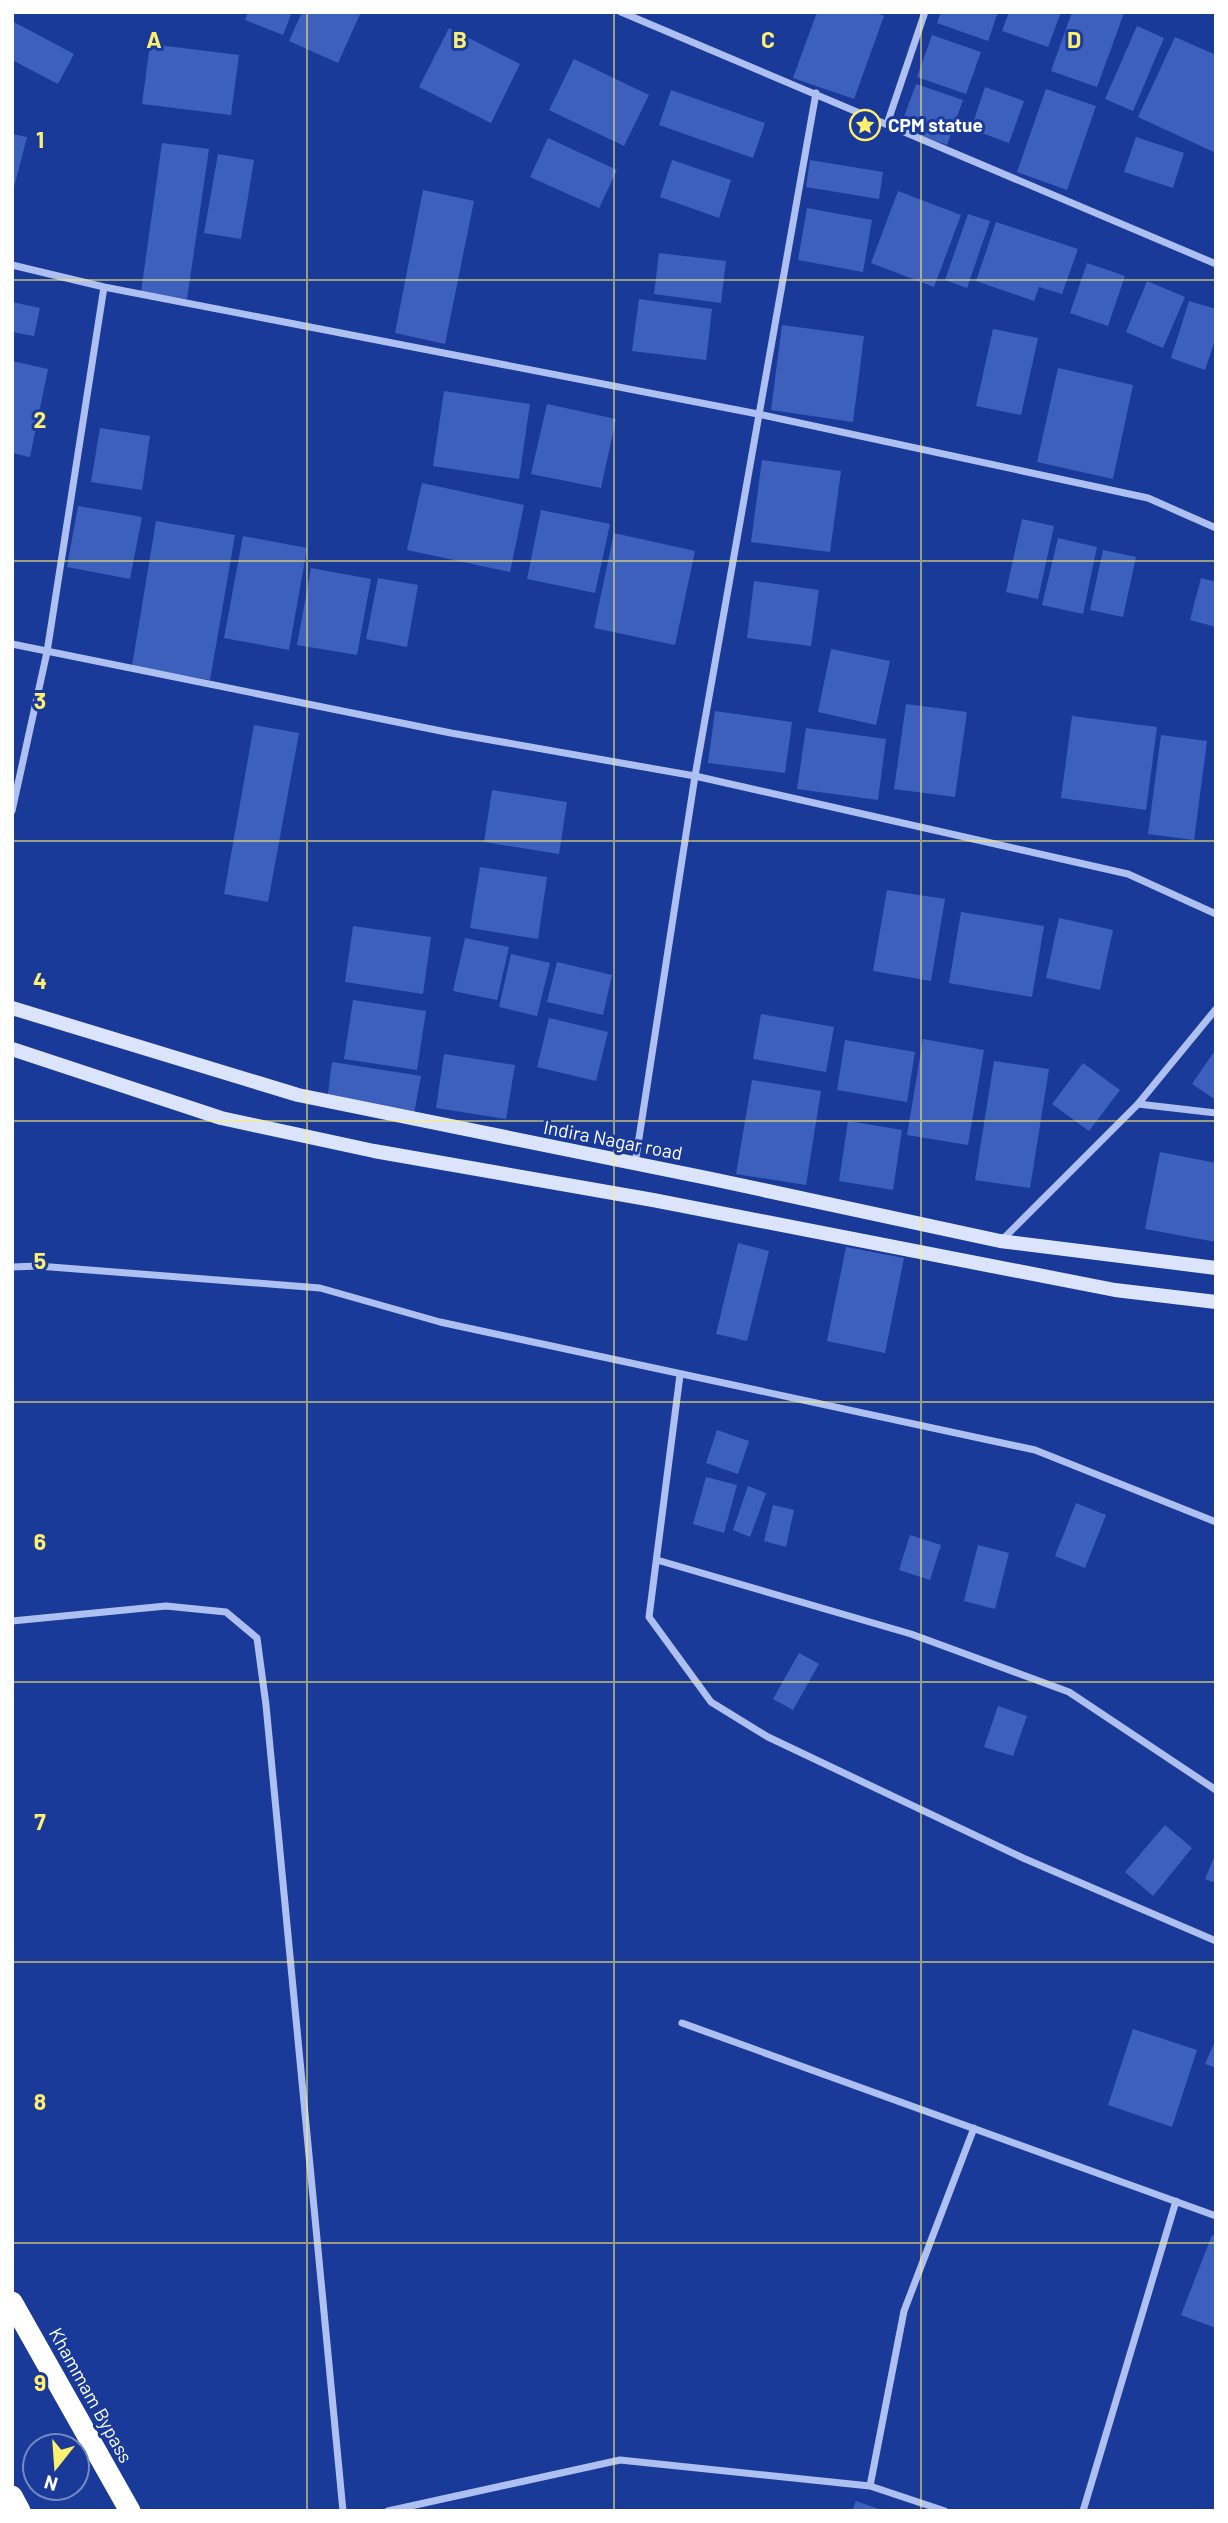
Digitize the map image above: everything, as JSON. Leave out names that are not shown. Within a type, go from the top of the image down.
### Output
[{"type":"highway","name":"Khammam Bypass","points":[[12,2302],[130,2511]]},
{"type":"highway","points":[[12,2496],[20,2511]]},
{"type":"street","points":[[621,12],[1216,264]]},
{"type":"street","points":[[887,124],[925,12]]},
{"type":"street","points":[[635,1165],[695,776],[716,674],[758,414],[816,93]]},
{"type":"street","points":[[12,265],[104,287],[758,414],[1148,498],[1216,528]]},
{"type":"street","points":[[12,811],[47,652],[104,287]]},
{"type":"street","points":[[12,644],[451,733],[695,776],[1128,874],[1216,914]]},
{"type":"street","name":"Indira Nagar road","points":[[12,1008],[298,1096],[1000,1241],[1216,1268]]},
{"type":"street","points":[[1000,1241],[1138,1104],[1216,1009]]},
{"type":"street","points":[[12,1049],[221,1118],[374,1151],[653,1200],[1115,1290],[1216,1302]]},
{"type":"street","points":[[1138,1104],[1216,1113]]},
{"type":"street","points":[[12,1268],[38,1266],[320,1288],[440,1322],[1035,1450],[1216,1522]]},
{"type":"street","points":[[680,1375],[649,1617],[711,1702],[768,1737],[804,1755],[1023,1858],[1216,1941]]},
{"type":"street","points":[[657,1560],[911,1634],[1069,1692],[1216,1790]]},
{"type":"street","points":[[12,1621],[166,1606],[226,1612],[257,1638],[268,1718],[342,2511]]},
{"type":"street","points":[[682,2024],[1216,2216]]},
{"type":"street","points":[[870,2486],[904,2311],[974,2127]]},
{"type":"street","points":[[1083,2511],[1175,2201]]},
{"type":"street","points":[[388,2511],[620,2460],[870,2486],[945,2511]]},
{"type":"building","points":[[248,12],[292,12],[283,35],[245,20]]},
{"type":"building","points":[[302,12],[361,12],[338,63],[289,41]]},
{"type":"building","points":[[817,12],[874,12],[884,16],[854,99],[793,78]]},
{"type":"building","points":[[941,12],[998,12],[988,41],[937,23]]},
{"type":"building","points":[[1009,12],[1061,12],[1048,47],[1002,31]]},
{"type":"building","points":[[1072,12],[1124,13],[1097,87],[1051,71]]},
{"type":"building","points":[[12,21],[74,54],[58,84],[12,60]]},
{"type":"building","points":[[1137,26],[1164,38],[1133,111],[1105,99]]},
{"type":"building","points":[[449,28],[520,64],[491,123],[419,87]]},
{"type":"building","points":[[932,35],[981,52],[966,94],[917,77]]},
{"type":"building","points":[[1175,37],[1216,55],[1216,153],[1138,117]]},
{"type":"building","points":[[150,44],[239,55],[231,115],[142,104]]},
{"type":"building","points":[[574,59],[649,95],[624,146],[549,110]]},
{"type":"building","points":[[916,84],[963,100],[947,145],[900,128]]},
{"type":"building","points":[[985,87],[1024,101],[1009,143],[971,129]]},
{"type":"building","points":[[1046,89],[1096,106],[1067,190],[1017,172]]},
{"type":"building","points":[[671,90],[765,123],[753,158],[659,125]]},
{"type":"building","points":[[12,134],[27,137],[13,191],[12,191]]},
{"type":"building","points":[[1136,137],[1184,153],[1173,188],[1124,172]]},
{"type":"building","points":[[548,138],[617,170],[599,208],[530,177]]},
{"type":"building","points":[[162,143],[209,149],[187,299],[141,292]]},
{"type":"building","points":[[218,154],[254,160],[241,239],[204,233]]},
{"type":"building","points":[[672,160],[731,180],[719,218],[660,197]]},
{"type":"building","points":[[810,160],[883,172],[879,199],[806,187]]},
{"type":"building","points":[[423,190],[474,201],[445,344],[395,333]]},
{"type":"building","points":[[898,191],[961,215],[934,287],[871,263]]},
{"type":"building","points":[[807,208],[872,220],[863,272],[798,260]]},
{"type":"building","points":[[968,214],[990,221],[967,288],[945,280]]},
{"type":"building","points":[[996,222],[1078,249],[1062,294],[1039,287],[1034,301],[976,281]]},
{"type":"building","points":[[659,253],[726,261],[721,303],[654,294]]},
{"type":"building","points":[[1087,263],[1125,276],[1108,326],[1070,313]]},
{"type":"building","points":[[1147,281],[1185,297],[1163,348],[1126,332]]},
{"type":"building","points":[[639,299],[712,309],[706,360],[632,351]]},
{"type":"building","points":[[1189,301],[1216,309],[1216,337],[1205,370],[1171,358]]},
{"type":"building","points":[[12,302],[40,308],[34,336],[12,332]]},
{"type":"building","points":[[782,325],[864,336],[853,422],[771,410]]},
{"type":"building","points":[[993,329],[1038,338],[1021,415],[976,406]]},
{"type":"building","points":[[12,361],[48,369],[30,457],[12,453]]},
{"type":"building","points":[[1058,368],[1133,385],[1113,479],[1037,462]]},
{"type":"building","points":[[444,391],[530,404],[519,479],[433,466]]},
{"type":"building","points":[[547,404],[616,419],[601,488],[531,474]]},
{"type":"building","points":[[100,428],[150,436],[142,490],[91,482]]},
{"type":"building","points":[[762,460],[841,471],[830,552],[751,542]]},
{"type":"building","points":[[422,483],[524,505],[510,572],[407,550]]},
{"type":"building","points":[[78,506],[142,517],[130,579],[67,567]]},
{"type":"building","points":[[541,510],[610,524],[595,593],[527,579]]},
{"type":"building","points":[[1022,519],[1054,526],[1038,599],[1006,592]]},
{"type":"building","points":[[156,521],[235,535],[210,680],[132,666]]},
{"type":"building","points":[[614,533],[695,551],[675,645],[594,628]]},
{"type":"building","points":[[243,536],[307,548],[289,650],[224,638]]},
{"type":"building","points":[[1058,538],[1097,547],[1083,614],[1042,605]]},
{"type":"building","points":[[1103,550],[1136,557],[1123,617],[1090,610]]},
{"type":"building","points":[[311,568],[371,579],[357,655],[297,645]]},
{"type":"building","points":[[378,578],[418,585],[407,647],[366,639]]},
{"type":"building","points":[[1201,578],[1216,582],[1216,627],[1190,620]]},
{"type":"building","points":[[754,581],[819,590],[811,646],[747,638]]},
{"type":"building","points":[[831,649],[890,661],[876,725],[818,712]]},
{"type":"building","points":[[906,704],[967,712],[955,797],[894,789]]},
{"type":"building","points":[[715,711],[792,722],[785,773],[708,763]]},
{"type":"building","points":[[1072,716],[1157,727],[1146,810],[1061,798]]},
{"type":"building","points":[[254,725],[299,733],[268,902],[224,894]]},
{"type":"building","points":[[806,728],[886,739],[878,800],[797,789]]},
{"type":"building","points":[[1161,735],[1207,741],[1194,840],[1148,834]]},
{"type":"building","points":[[492,790],[567,802],[559,854],[484,842]]},
{"type":"building","points":[[480,867],[547,877],[538,939],[470,928]]},
{"type":"building","points":[[887,890],[945,899],[931,981],[873,971]]},
{"type":"building","points":[[961,912],[1044,926],[1032,997],[949,983]]},
{"type":"building","points":[[1059,918],[1113,930],[1100,990],[1046,978]]},
{"type":"building","points":[[353,926],[431,937],[423,994],[345,982]]},
{"type":"building","points":[[465,938],[509,947],[497,1000],[453,991]]},
{"type":"building","points":[[511,954],[550,963],[537,1016],[499,1007]]},
{"type":"building","points":[[557,962],[612,975],[603,1015],[547,1002]]},
{"type":"building","points":[[353,1000],[426,1011],[417,1070],[344,1059]]},
{"type":"building","points":[[761,1014],[834,1027],[826,1072],[753,1059]]},
{"type":"building","points":[[549,1018],[608,1032],[596,1081],[537,1067]]},
{"type":"building","points":[[923,1039],[984,1050],[968,1145],[907,1135]]},
{"type":"building","points":[[845,1040],[915,1052],[907,1102],[837,1090]]},
{"type":"building","points":[[1216,1049],[1216,1100],[1192,1084]]},
{"type":"building","points":[[444,1054],[515,1065],[506,1119],[436,1108]]},
{"type":"building","points":[[994,1061],[1049,1069],[1030,1188],[975,1180]]},
{"type":"building","points":[[332,1062],[421,1076],[414,1114],[327,1101]]},
{"type":"building","points":[[1083,1063],[1120,1090],[1089,1131],[1052,1104]]},
{"type":"building","points":[[752,1080],[821,1091],[806,1185],[736,1174]]},
{"type":"building","points":[[848,1121],[902,1130],[893,1190],[839,1181]]},
{"type":"building","points":[[1160,1152],[1216,1163],[1216,1242],[1145,1229]]},
{"type":"building","points":[[738,1243],[769,1251],[747,1341],[716,1334]]},
{"type":"building","points":[[846,1247],[904,1258],[885,1353],[827,1341]]},
{"type":"building","points":[[717,1430],[749,1441],[738,1474],[706,1463]]},
{"type":"building","points":[[706,1477],[737,1485],[724,1533],[693,1524]]},
{"type":"building","points":[[748,1486],[766,1493],[750,1537],[733,1530]]},
{"type":"building","points":[[1076,1503],[1106,1515],[1085,1568],[1055,1556]]},
{"type":"building","points":[[773,1505],[794,1510],[786,1547],[764,1541]]},
{"type":"building","points":[[910,1535],[941,1545],[930,1580],[899,1570]]},
{"type":"building","points":[[978,1545],[1009,1553],[995,1609],[964,1601]]},
{"type":"building","points":[[799,1653],[819,1664],[793,1710],[773,1699]]},
{"type":"building","points":[[998,1706],[1027,1716],[1013,1756],[984,1747]]},
{"type":"building","points":[[1165,1825],[1192,1848],[1153,1896],[1125,1872]]},
{"type":"building","points":[[1216,1853],[1216,1883],[1205,1879]]},
{"type":"building","points":[[1133,2029],[1197,2050],[1172,2127],[1108,2105]]},
{"type":"building","points":[[1216,2039],[1216,2068],[1205,2064]]},
{"type":"building","points":[[1212,2235],[1216,2237],[1216,2328],[1181,2315]]},
{"type":"building","points":[[856,2501],[882,2510],[882,2511],[852,2511]]},
{"type":"place","name":"CPM statue","points":[[865,125]]}]
